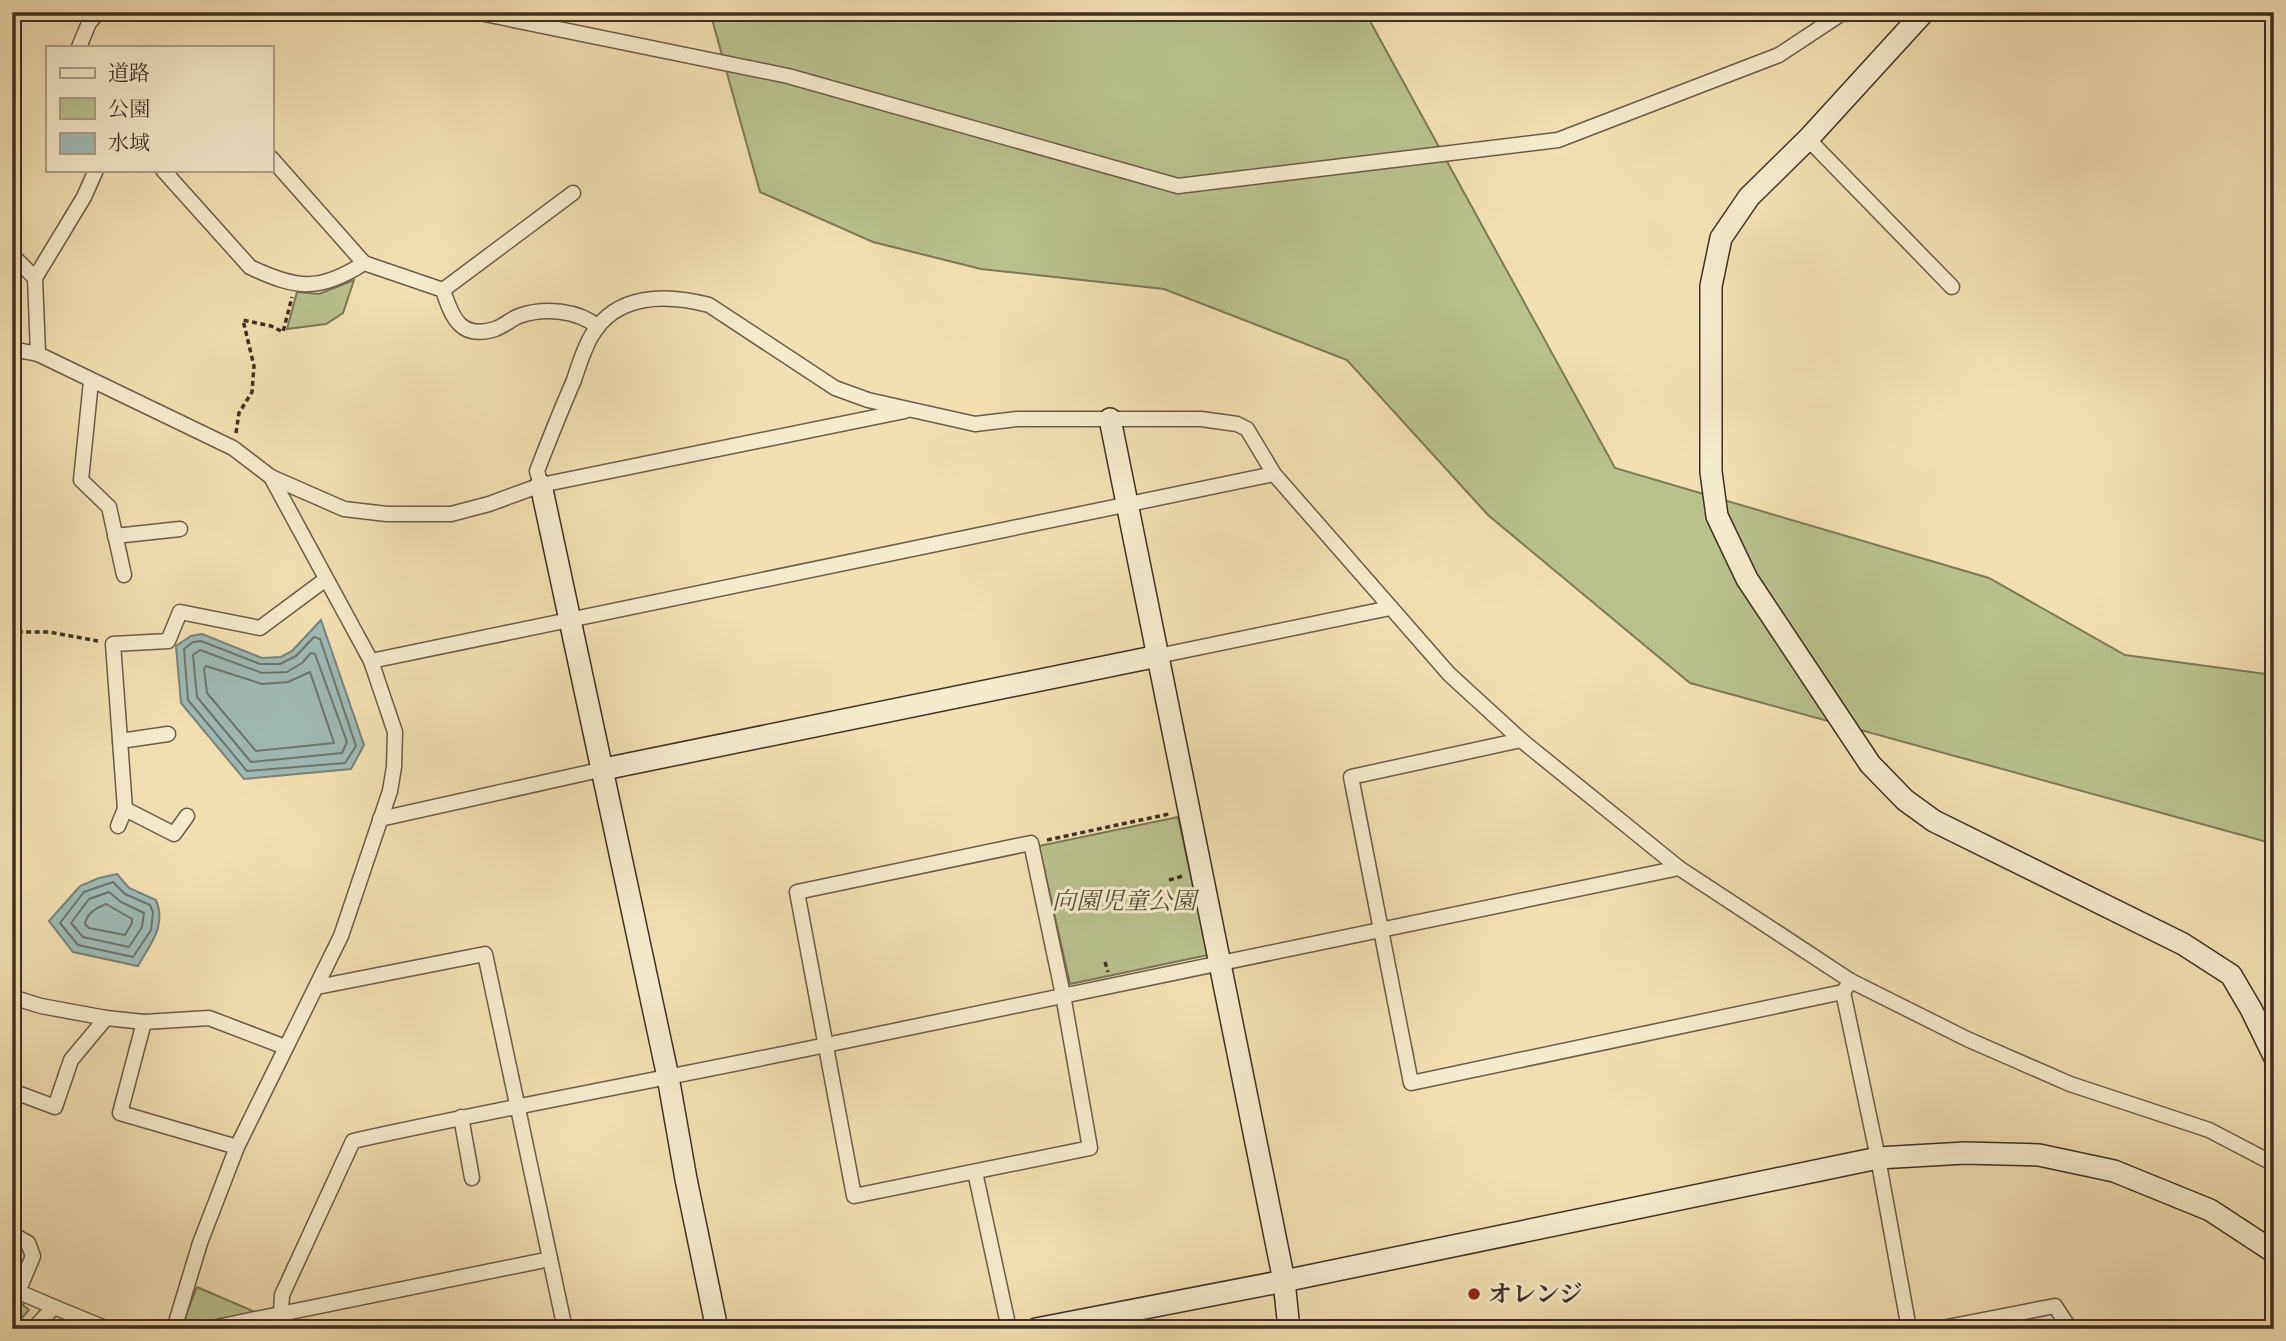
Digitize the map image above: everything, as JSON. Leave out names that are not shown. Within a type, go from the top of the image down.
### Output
[{"type":"street","points":[[79,46],[89,23],[98,12]]},
{"type":"street","points":[[475,12],[788,76],[1178,186],[1558,140],[1779,55],[1844,12]]},
{"type":"street","points":[[1924,12],[1808,139],[1749,197],[1720,238],[1711,286],[1711,472],[1717,516],[1747,579],[1870,764],[1905,800],[1934,821],[2183,944],[2231,975],[2252,1009],[2274,1056]]},
{"type":"street","points":[[1808,139],[1952,287]]},
{"type":"street","points":[[273,160],[363,263],[443,290]]},
{"type":"street","points":[[37,354],[35,278],[85,197],[95,172]]},
{"type":"street","points":[[165,172],[250,267],[296,285],[341,278],[363,263]]},
{"type":"street","points":[[443,290],[573,193]]},
{"type":"street","points":[[12,255],[35,278]]},
{"type":"street","points":[[443,290],[450,309],[462,327],[474,333],[496,329],[519,316],[541,312],[577,315],[598,327]]},
{"type":"street","points":[[717,1329],[604,769],[537,471],[598,327],[616,310],[630,303],[656,298],[689,300],[709,305],[835,388],[868,400],[975,425],[1017,419],[1201,419],[1237,424],[1247,429],[1275,474],[1450,674],[1521,740],[1679,868],[1847,987],[2070,1084],[2209,1130],[2274,1164]]},
{"type":"street","points":[[12,349],[37,354],[233,449],[271,477],[344,509],[387,514],[451,514],[489,504],[541,485],[912,409]]},
{"type":"street","points":[[91,381],[81,480],[109,507],[124,575]]},
{"type":"street","points":[[1110,419],[1284,1281],[1289,1329]]},
{"type":"street","points":[[371,661],[1275,474]]},
{"type":"street","points":[[174,1329],[200,1244],[237,1147],[341,936],[392,779],[395,732],[371,661],[271,477]]},
{"type":"street","points":[[116,536],[180,529]]},
{"type":"street","points":[[118,826],[125,809],[113,643],[168,641],[180,612],[260,628],[326,579]]},
{"type":"street","points":[[380,819],[604,769],[1390,608]]},
{"type":"street","points":[[120,741],[168,734]]},
{"type":"street","points":[[1521,740],[1351,777],[1411,1083],[1847,987]]},
{"type":"street","points":[[125,809],[174,834],[187,816]]},
{"type":"street","points":[[1031,843],[1063,995],[1090,1148],[854,1196],[797,892],[1031,843]]},
{"type":"street","points":[[281,1312],[282,1296],[354,1141],[516,1105],[826,1045],[1679,868]]},
{"type":"street","points":[[317,987],[485,954],[565,1329]]},
{"type":"street","points":[[1847,987],[1909,1329]]},
{"type":"street","points":[[12,997],[41,1006],[106,1018],[144,1022],[209,1018],[285,1047]]},
{"type":"street","points":[[12,1091],[55,1107],[71,1060],[106,1018]]},
{"type":"street","points":[[144,1022],[120,1113],[237,1147]]},
{"type":"street","points":[[461,1117],[472,1178]]},
{"type":"street","points":[[1036,1329],[1284,1281],[1878,1158],[1965,1153],[2039,1156],[2114,1171],[2210,1210],[2274,1252]]},
{"type":"street","points":[[975,1172],[1009,1329]]},
{"type":"street","points":[[12,1234],[29,1244],[33,1256],[15,1291],[108,1329]]},
{"type":"street","points":[[208,1329],[550,1259]]},
{"type":"street","points":[[1937,1329],[2055,1306],[2070,1329]]},
{"type":"street","points":[[33,1329],[54,1307]]},
{"type":"path","points":[[233,449],[239,413],[251,392],[254,366],[243,320],[271,326],[283,332],[296,285]]},
{"type":"path","points":[[12,624],[22,632],[49,632],[113,643]]},
{"type":"path","points":[[1031,843],[1189,810]]},
{"type":"green space","points":[[710,12],[1365,12],[1615,468],[1989,578],[2125,655],[2274,675],[2274,844],[1690,683],[1488,515],[1347,360],[1164,289],[981,269],[873,242],[760,192]]},
{"type":"green space","points":[[354,280],[343,313],[326,324],[287,329],[297,292],[319,294]]},
{"type":"green space","name":"向園児童公園","points":[[1178,817],[1208,955],[1070,984],[1039,846]]},
{"type":"green space","points":[[197,1287],[255,1312],[192,1325],[185,1318]]},
{"type":"green space","points":[[20,1302],[29,1310],[12,1329],[12,1313]]},
{"type":"water","points":[[321,620],[364,745],[351,769],[244,779],[181,703],[176,646],[191,636],[202,634],[262,658],[281,657],[292,651]]},
{"type":"water","points":[[117,874],[129,888],[156,900],[159,909],[156,934],[138,966],[73,952],[49,921],[80,886]]},
{"type":"place","name":"オレンジ","points":[[1474,1294]]}]
